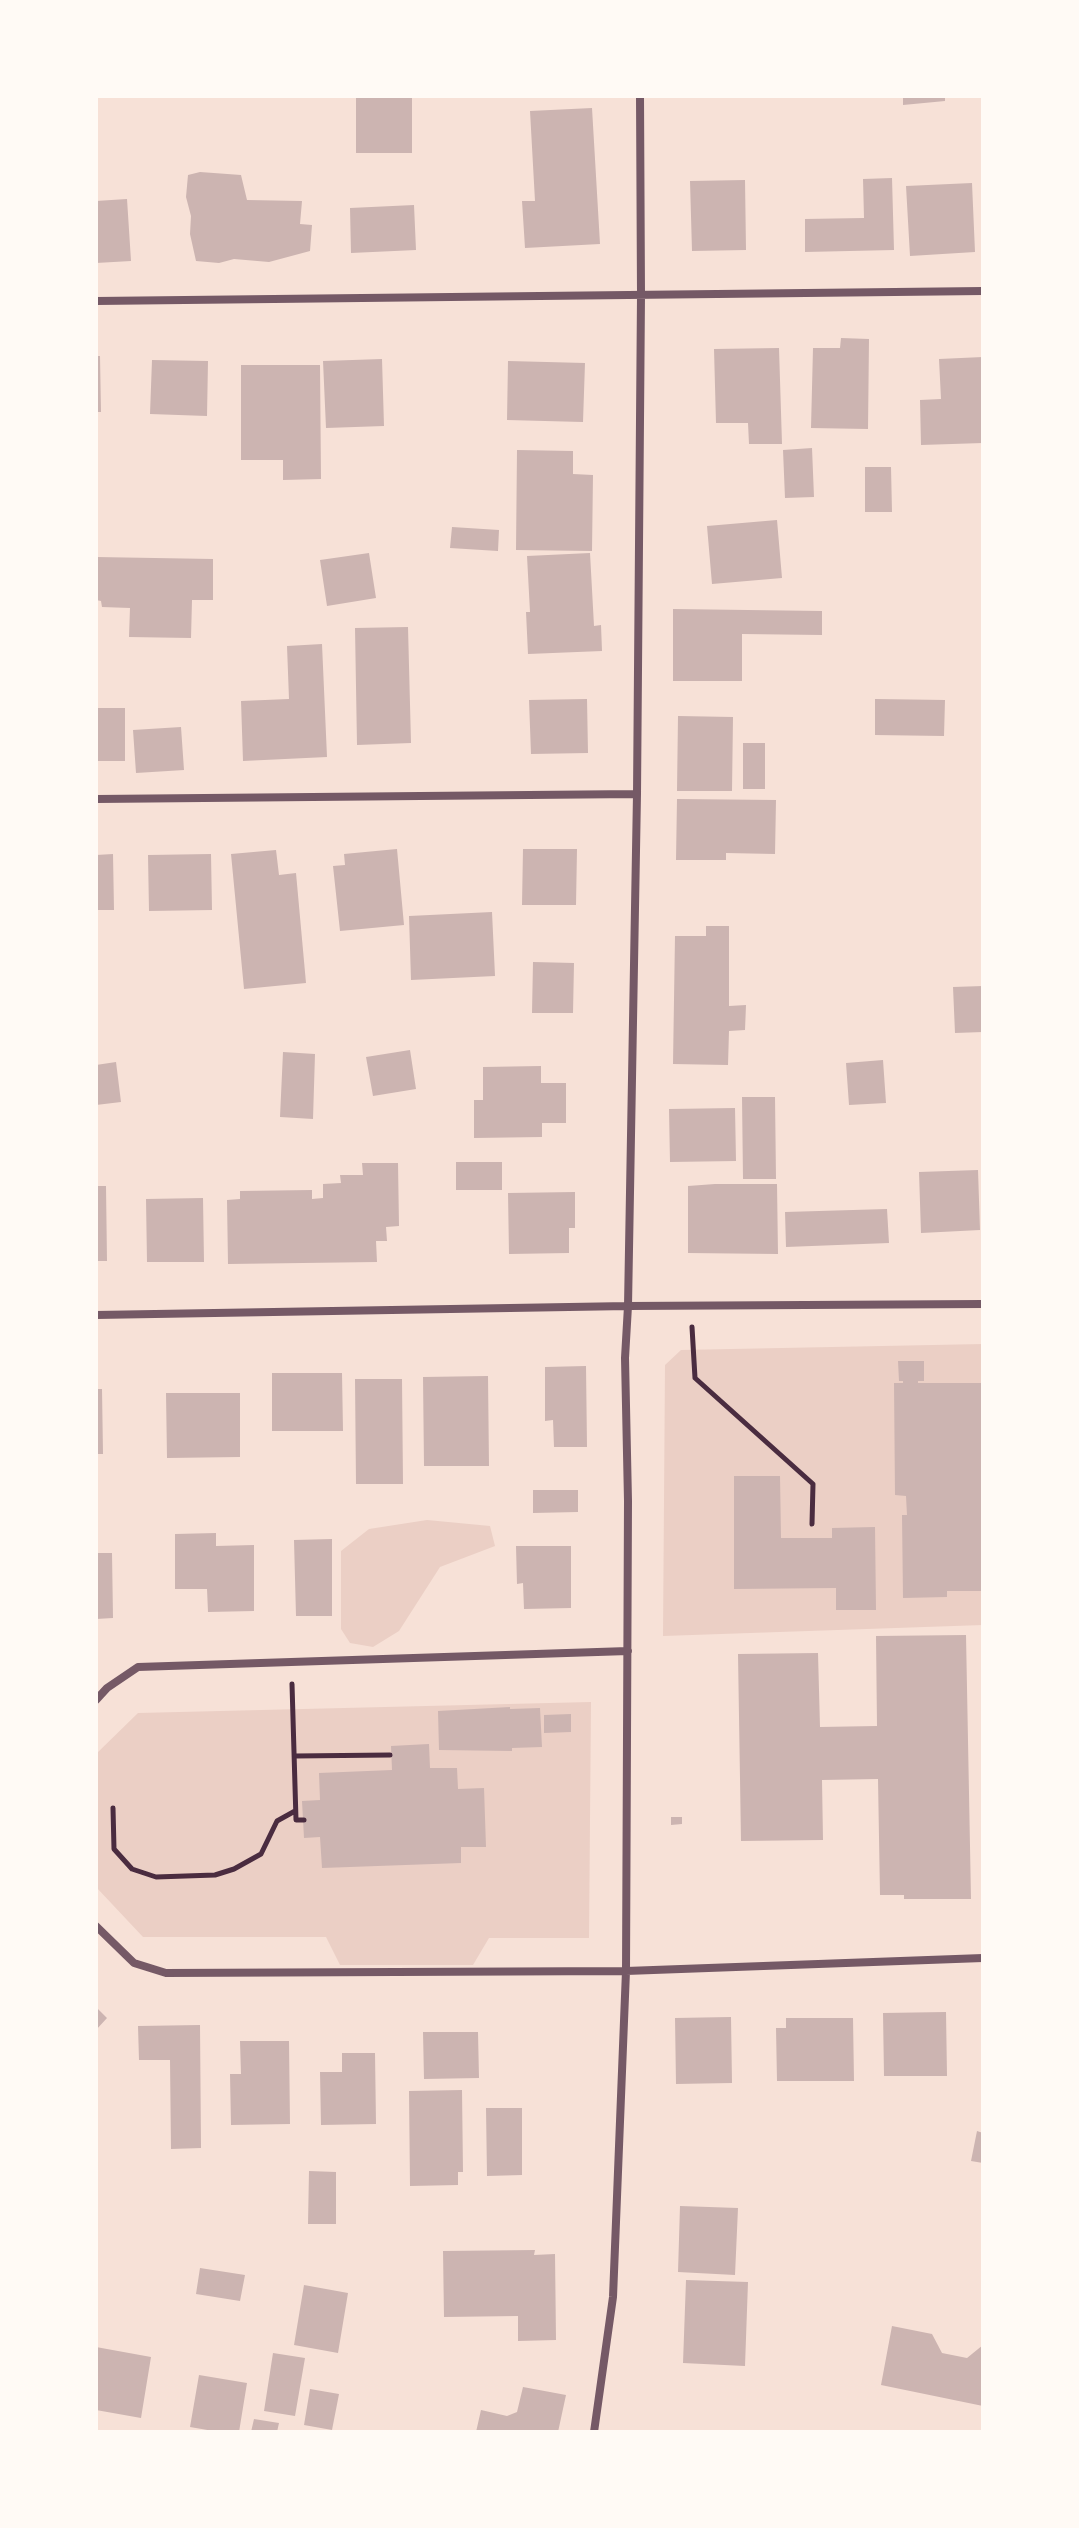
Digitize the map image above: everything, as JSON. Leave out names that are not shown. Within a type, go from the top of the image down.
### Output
[{"type":"street","points":[[594,2432],[613,2297],[626,1971],[628,1501],[625,1358],[637,794],[640,96]]},
{"type":"street","points":[[96,301],[983,291]]},
{"type":"street","points":[[96,799],[637,794]]},
{"type":"street","points":[[96,1315],[628,1306],[983,1304]]},
{"type":"street","points":[[96,1700],[107,1688],[138,1667],[628,1651]]},
{"type":"street","points":[[96,1926],[134,1963],[166,1973],[626,1971],[983,1958]]},
{"type":"path","points":[[693,1350],[695,1378],[813,1484],[812,1524]]},
{"type":"path","points":[[290,1662],[295,1811],[296,1820],[304,1820]]},
{"type":"path","points":[[295,1756],[390,1755]]},
{"type":"path","points":[[113,1808],[114,1849],[132,1869],[156,1877],[215,1875],[234,1869],[261,1854],[277,1821],[295,1811]]},
{"type":"shaded area","points":[[983,1344],[983,1625],[663,1636],[665,1365],[681,1350]]},
{"type":"shaded area","points":[[427,1520],[490,1526],[495,1546],[440,1567],[399,1631],[373,1647],[350,1643],[341,1629],[341,1551],[369,1529]]},
{"type":"shaded area","points":[[591,1702],[589,1938],[489,1938],[473,1965],[340,1965],[326,1937],[143,1937],[96,1887],[96,1754],[138,1713]]},
{"type":"building","points":[[356,96],[412,96],[412,153],[356,153]]},
{"type":"building","points":[[903,96],[945,96],[945,101],[903,105]]},
{"type":"building","points":[[592,108],[600,244],[525,248],[522,201],[535,201],[530,111]]},
{"type":"building","points":[[200,172],[241,175],[247,200],[302,201],[300,224],[312,225],[310,251],[269,262],[234,259],[219,263],[196,261],[186,197],[188,175]]},
{"type":"building","points":[[892,178],[894,250],[805,252],[805,219],[864,218],[863,179]]},
{"type":"building","points":[[745,180],[746,250],[692,251],[690,181]]},
{"type":"building","points":[[972,183],[975,252],[910,256],[906,186]]},
{"type":"building","points":[[127,199],[131,261],[96,263],[96,201]]},
{"type":"building","points":[[414,205],[416,250],[351,253],[350,208]]},
{"type":"building","points":[[841,338],[869,339],[868,429],[811,428],[813,348],[840,348]]},
{"type":"building","points":[[779,348],[782,444],[749,444],[748,423],[716,423],[714,349]]},
{"type":"building","points":[[96,356],[100,356],[101,412],[96,412]]},
{"type":"building","points":[[983,357],[983,443],[921,445],[920,400],[941,399],[939,359]]},
{"type":"building","points":[[382,359],[384,426],[326,428],[323,361]]},
{"type":"building","points":[[152,360],[208,361],[207,416],[150,414]]},
{"type":"building","points":[[508,361],[585,363],[583,422],[507,420]]},
{"type":"building","points":[[241,365],[320,365],[321,479],[283,480],[283,460],[241,460]]},
{"type":"building","points":[[812,448],[814,497],[785,498],[783,450]]},
{"type":"building","points":[[517,450],[573,451],[573,474],[593,475],[592,551],[516,550]]},
{"type":"building","points":[[865,467],[891,467],[892,512],[865,512]]},
{"type":"building","points":[[777,520],[782,578],[712,584],[707,526]]},
{"type":"building","points":[[452,527],[499,530],[498,551],[450,548]]},
{"type":"building","points":[[369,553],[376,598],[327,606],[320,560]]},
{"type":"building","points":[[590,553],[594,626],[601,625],[602,651],[528,654],[526,612],[530,612],[527,556]]},
{"type":"building","points":[[96,557],[213,559],[213,600],[192,600],[191,638],[129,637],[130,608],[102,607],[101,601],[96,600]]},
{"type":"building","points":[[673,609],[822,611],[822,635],[742,634],[742,681],[673,681]]},
{"type":"building","points":[[408,627],[411,743],[357,745],[355,628]]},
{"type":"building","points":[[322,644],[327,757],[243,761],[241,701],[289,699],[287,646]]},
{"type":"building","points":[[587,699],[588,753],[531,754],[529,700]]},
{"type":"building","points":[[875,699],[945,700],[944,736],[875,735]]},
{"type":"building","points":[[96,708],[125,708],[125,761],[96,761]]},
{"type":"building","points":[[678,716],[733,717],[732,791],[677,791]]},
{"type":"building","points":[[181,727],[184,770],[136,773],[133,730]]},
{"type":"building","points":[[743,743],[765,743],[765,789],[743,789]]},
{"type":"building","points":[[677,799],[776,800],[775,854],[726,853],[726,860],[676,860]]},
{"type":"building","points":[[397,849],[404,925],[340,931],[333,866],[345,865],[344,854]]},
{"type":"building","points":[[523,849],[577,849],[576,905],[522,905]]},
{"type":"building","points":[[276,850],[279,875],[296,873],[306,983],[244,989],[231,854]]},
{"type":"building","points":[[113,854],[114,910],[96,910],[96,855]]},
{"type":"building","points":[[211,854],[212,910],[149,911],[148,855]]},
{"type":"building","points":[[492,912],[495,976],[411,980],[409,916]]},
{"type":"building","points":[[706,926],[729,926],[729,1006],[746,1005],[745,1030],[729,1031],[728,1065],[673,1064],[675,936],[706,936]]},
{"type":"building","points":[[533,962],[574,963],[573,1013],[532,1013]]},
{"type":"building","points":[[983,986],[983,1032],[955,1033],[953,987]]},
{"type":"building","points":[[410,1050],[416,1089],[373,1096],[366,1057]]},
{"type":"building","points":[[283,1052],[315,1054],[313,1119],[280,1117]]},
{"type":"building","points":[[883,1060],[886,1103],[849,1105],[846,1063]]},
{"type":"building","points":[[116,1062],[121,1102],[96,1105],[96,1065]]},
{"type":"building","points":[[541,1066],[541,1083],[566,1083],[566,1123],[542,1123],[542,1137],[474,1138],[474,1100],[483,1100],[483,1067]]},
{"type":"building","points":[[742,1097],[775,1097],[776,1179],[743,1179]]},
{"type":"building","points":[[735,1108],[736,1161],[670,1162],[669,1109]]},
{"type":"building","points":[[456,1162],[502,1162],[502,1190],[456,1190]]},
{"type":"building","points":[[362,1163],[398,1163],[399,1226],[386,1227],[387,1241],[376,1241],[377,1262],[228,1264],[227,1200],[240,1199],[240,1191],[312,1190],[312,1199],[323,1198],[323,1184],[341,1183],[340,1175],[363,1175]]},
{"type":"building","points":[[978,1170],[980,1230],[921,1233],[919,1172]]},
{"type":"building","points":[[777,1184],[778,1254],[688,1253],[688,1186]]},
{"type":"building","points":[[96,1186],[106,1186],[107,1261],[96,1261]]},
{"type":"building","points":[[575,1192],[575,1228],[569,1228],[569,1253],[509,1254],[508,1193]]},
{"type":"building","points":[[203,1198],[204,1262],[147,1262],[146,1199]]},
{"type":"building","points":[[887,1209],[889,1243],[786,1247],[785,1212]]},
{"type":"building","points":[[898,1361],[924,1361],[924,1381],[918,1383],[983,1383],[983,1591],[947,1591],[947,1597],[903,1598],[902,1515],[907,1515],[906,1496],[895,1495],[894,1383],[903,1383],[899,1381]]},
{"type":"building","points":[[586,1366],[587,1447],[554,1447],[553,1420],[545,1421],[545,1367]]},
{"type":"building","points":[[272,1373],[342,1373],[343,1431],[272,1431]]},
{"type":"building","points":[[488,1376],[489,1466],[424,1466],[423,1377]]},
{"type":"building","points":[[355,1379],[402,1379],[403,1484],[356,1484]]},
{"type":"building","points":[[96,1389],[102,1389],[103,1454],[96,1454]]},
{"type":"building","points":[[166,1393],[240,1393],[240,1457],[167,1458]]},
{"type":"building","points":[[734,1476],[780,1476],[781,1538],[832,1538],[832,1528],[875,1527],[876,1610],[836,1610],[836,1588],[734,1589]]},
{"type":"building","points":[[533,1490],[578,1490],[578,1512],[533,1513]]},
{"type":"building","points":[[216,1533],[216,1546],[254,1545],[254,1611],[208,1612],[207,1589],[175,1589],[175,1534]]},
{"type":"building","points":[[332,1539],[332,1616],[296,1616],[294,1540]]},
{"type":"building","points":[[516,1546],[571,1546],[571,1608],[524,1609],[523,1583],[517,1584]]},
{"type":"building","points":[[96,1553],[112,1553],[113,1618],[96,1619]]},
{"type":"building","points":[[966,1635],[971,1899],[904,1899],[904,1895],[880,1895],[878,1779],[822,1780],[823,1840],[741,1841],[738,1654],[818,1653],[820,1727],[877,1726],[876,1636]]},
{"type":"building","points":[[540,1708],[542,1747],[512,1748],[512,1751],[439,1750],[438,1711]]},
{"type":"building","points":[[571,1714],[571,1732],[544,1733],[544,1715]]},
{"type":"building","points":[[429,1744],[430,1768],[457,1768],[458,1789],[484,1788],[486,1847],[461,1847],[461,1863],[322,1868],[320,1837],[304,1838],[302,1801],[320,1800],[319,1773],[392,1770],[391,1746]]},
{"type":"building","points":[[671,1817],[682,1817],[682,1824],[671,1825]]},
{"type":"building","points":[[96,2007],[107,2018],[96,2030]]},
{"type":"building","points":[[946,2012],[947,2076],[884,2076],[883,2013]]},
{"type":"building","points":[[731,2017],[732,2083],[676,2084],[675,2018]]},
{"type":"building","points":[[786,2018],[853,2018],[854,2081],[777,2081],[776,2028],[786,2028]]},
{"type":"building","points":[[200,2025],[201,2148],[171,2149],[170,2060],[139,2060],[138,2026]]},
{"type":"building","points":[[423,2032],[478,2032],[479,2078],[424,2079]]},
{"type":"building","points":[[240,2041],[289,2041],[290,2124],[231,2125],[230,2074],[241,2074]]},
{"type":"building","points":[[342,2053],[375,2053],[376,2124],[321,2125],[320,2072],[342,2072]]},
{"type":"building","points":[[462,2090],[463,2172],[458,2172],[458,2185],[410,2186],[409,2091]]},
{"type":"building","points":[[486,2108],[522,2108],[522,2175],[487,2176]]},
{"type":"building","points":[[977,2131],[983,2133],[983,2163],[971,2161]]},
{"type":"building","points":[[309,2171],[336,2172],[336,2224],[308,2224]]},
{"type":"building","points":[[680,2206],[738,2208],[735,2275],[678,2272]]},
{"type":"building","points":[[535,2250],[534,2255],[555,2254],[556,2340],[518,2341],[518,2316],[444,2317],[443,2251]]},
{"type":"building","points":[[200,2268],[245,2275],[240,2301],[196,2294]]},
{"type":"building","points":[[686,2280],[748,2282],[745,2366],[683,2363]]},
{"type":"building","points":[[304,2285],[348,2293],[338,2353],[294,2345]]},
{"type":"building","points":[[892,2326],[932,2334],[942,2353],[967,2358],[983,2345],[983,2406],[881,2385]]},
{"type":"building","points":[[96,2347],[151,2357],[141,2418],[96,2410]]},
{"type":"building","points":[[273,2353],[305,2358],[295,2416],[264,2411]]},
{"type":"building","points":[[199,2375],[247,2383],[239,2432],[190,2427]]},
{"type":"building","points":[[523,2387],[566,2395],[558,2432],[476,2432],[481,2410],[507,2416],[517,2412]]},
{"type":"building","points":[[310,2389],[339,2394],[332,2430],[304,2425]]},
{"type":"building","points":[[254,2419],[279,2423],[277,2432],[251,2432]]}]
